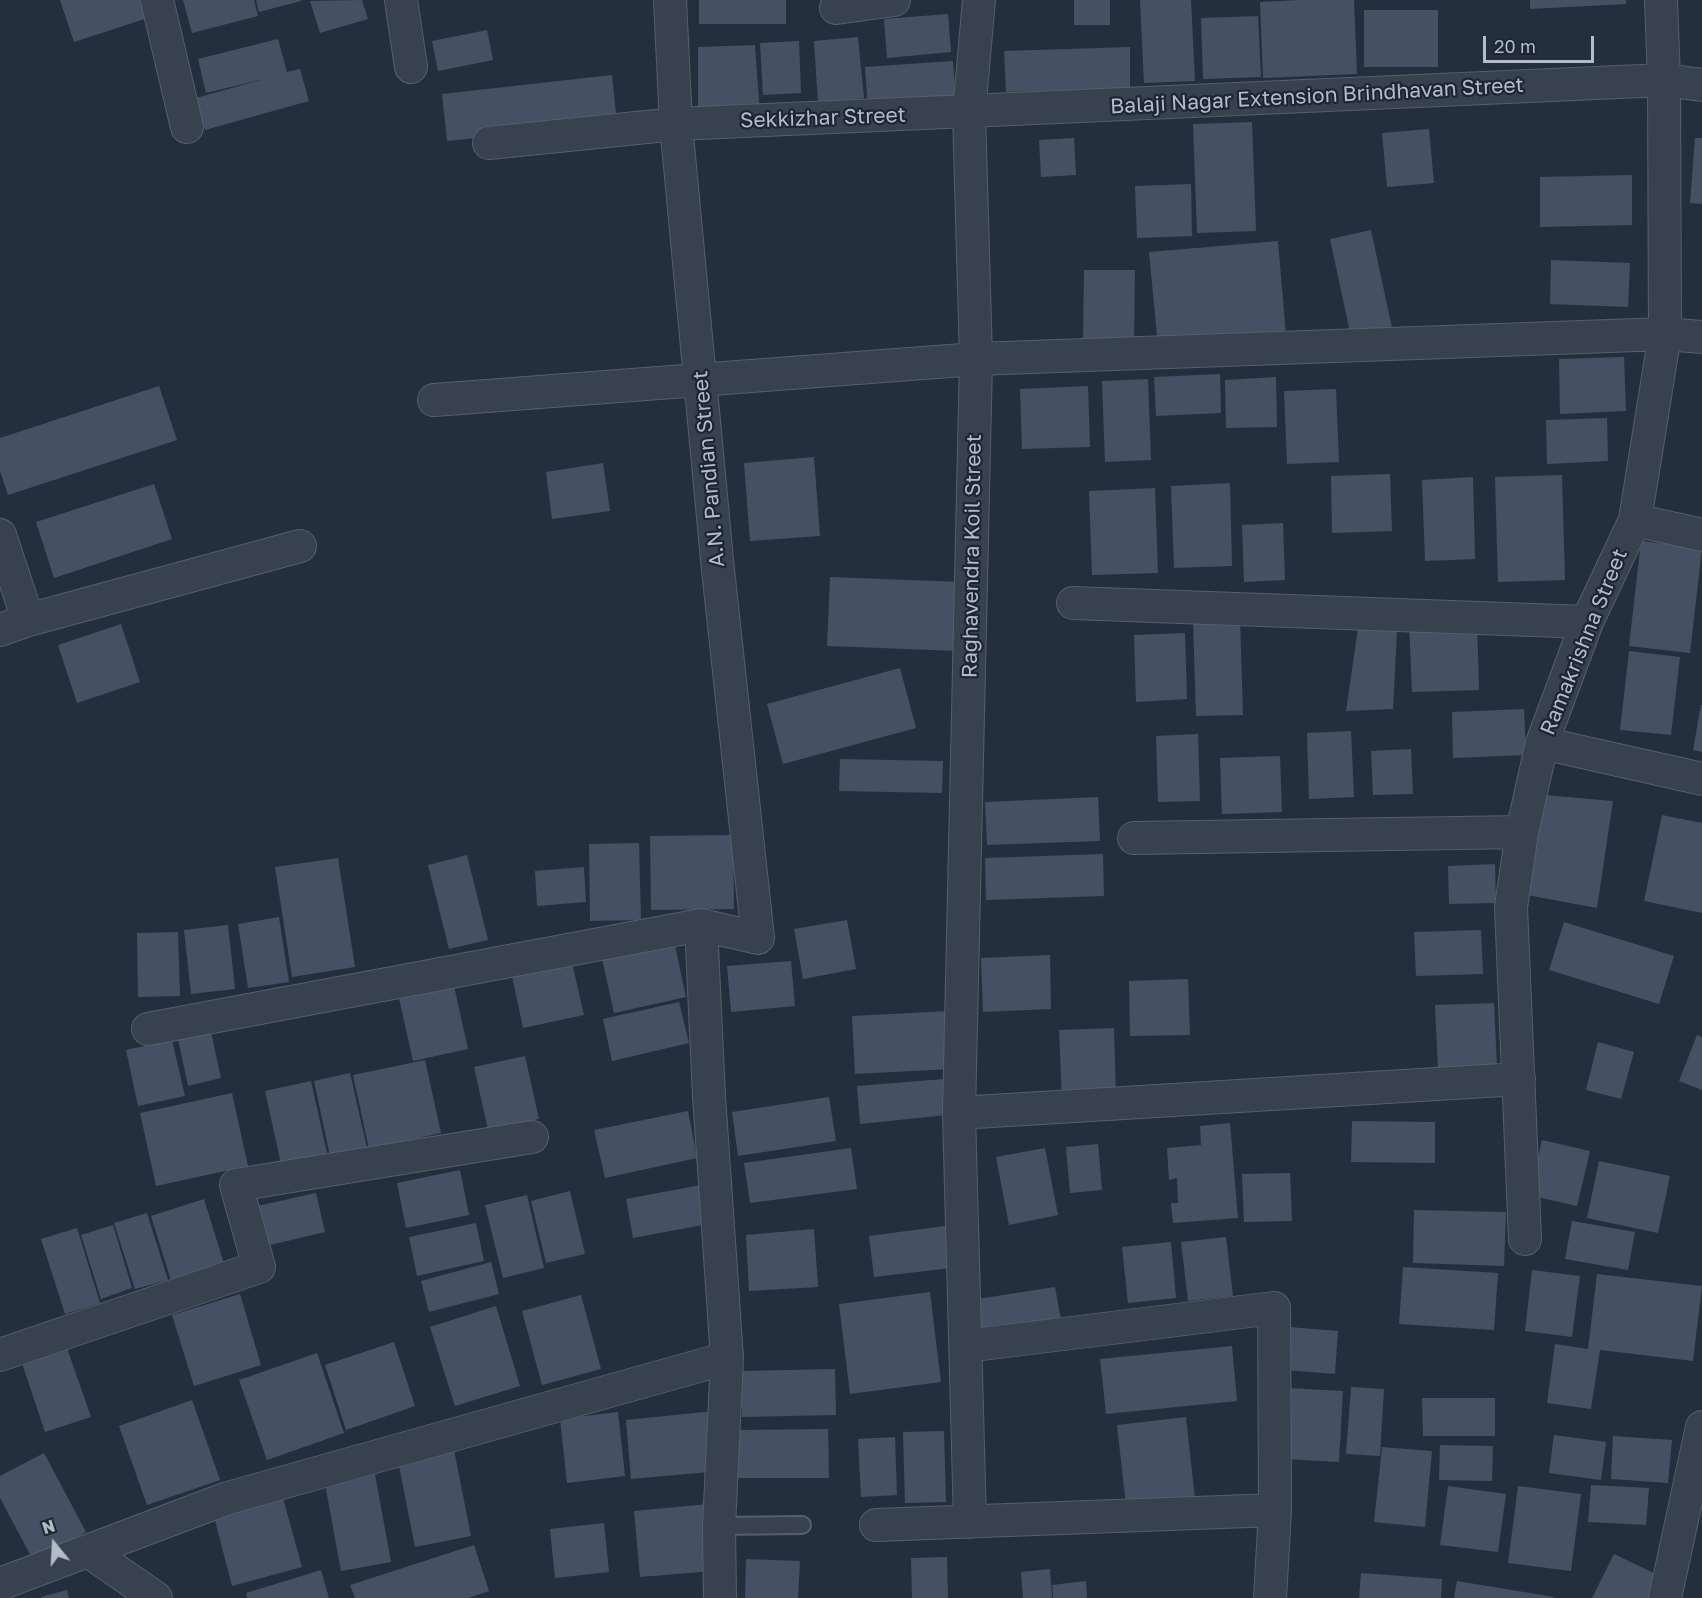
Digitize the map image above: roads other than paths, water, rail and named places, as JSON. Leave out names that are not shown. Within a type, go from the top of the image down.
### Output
[{"type":"street","points":[[157,0],[187,128]]},
{"type":"street","points":[[400,0],[411,67]]},
{"type":"street","name":"A.N. Pandian Street","points":[[670,0],[676,124],[718,570],[758,938],[701,925]]},
{"type":"street","points":[[836,8],[894,0]]},
{"type":"street","name":"Raghavendra Koil Street","points":[[970,1522],[959,1113],[976,359],[969,112],[979,0]]},
{"type":"street","name":"Ramakrishna Street","points":[[1525,1239],[1511,907],[1522,832],[1542,743],[1587,622],[1635,520],[1665,334],[1664,80],[1661,0]]},
{"type":"street","name":"Balaji Nagar Extension Brindhavan Street","points":[[969,112],[1664,80],[1702,85]]},
{"type":"street","name":"Sekkizhar Street","points":[[489,143],[676,124],[969,112]]},
{"type":"street","points":[[434,400],[976,359],[1665,334],[1702,336]]},
{"type":"street","points":[[1635,520],[1702,534]]},
{"type":"street","points":[[0,535],[14,625],[300,546]]},
{"type":"street","points":[[1073,603],[1587,622]]},
{"type":"street","points":[[1542,743],[1702,779]]},
{"type":"street","points":[[1134,838],[1522,832]]},
{"type":"street","points":[[148,1029],[701,925],[709,1096],[727,1358],[719,1526],[720,1598]]},
{"type":"street","points":[[959,1113],[1520,1079]]},
{"type":"street","points":[[0,1355],[258,1267],[237,1185],[532,1137]]},
{"type":"street","points":[[966,1346],[1274,1308],[1275,1510],[1270,1598]]},
{"type":"street","points":[[0,1584],[228,1498],[727,1358]]},
{"type":"street","points":[[1665,1598],[1702,1427]]},
{"type":"street","points":[[876,1525],[1275,1510]]},
{"type":"street","points":[[88,1551],[156,1598]]},
{"type":"lane","points":[[719,1526],[802,1525]]}]
